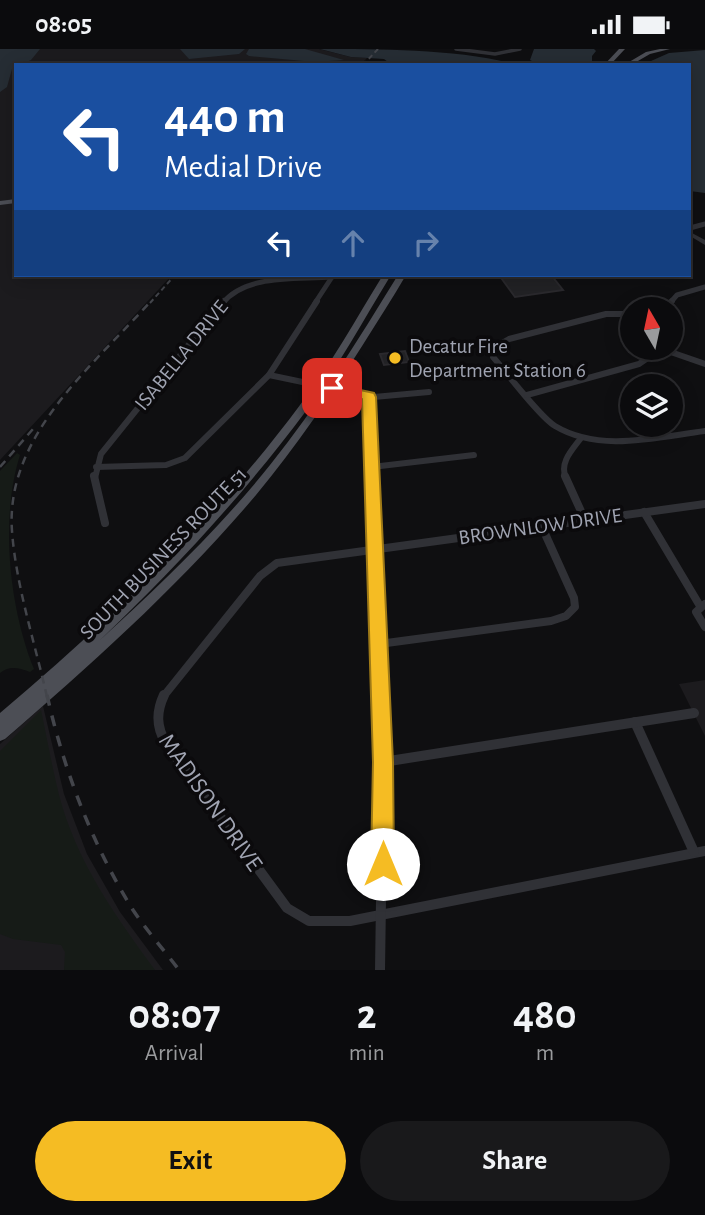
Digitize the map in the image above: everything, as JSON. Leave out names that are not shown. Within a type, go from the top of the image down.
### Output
[{"type":"main road","points":[[609,63],[622,49]]},
{"type":"main road","points":[[630,63],[648,53],[667,49]]},
{"type":"main road","name":"SOUTH BUSINESS ROUTE 51","points":[[0,721],[56,673],[221,509],[326,387],[386,277]]},
{"type":"main road","name":"SOUTH BUSINESS ROUTE 51","points":[[0,736],[107,639],[206,543],[259,484],[401,277]]},
{"type":"street","points":[[456,49],[495,54],[520,49]]},
{"type":"street","name":"ISABELLA DRIVE","points":[[96,467],[104,449],[232,291],[250,284],[323,277]]},
{"type":"street","points":[[105,523],[94,475],[96,467],[156,466],[179,461],[269,375],[332,277]]},
{"type":"street","points":[[675,297],[705,287]]},
{"type":"street","points":[[620,314],[606,314],[509,339],[497,344],[493,352],[495,360],[553,425],[581,438],[610,442],[705,431]]},
{"type":"street","points":[[683,356],[705,365]]},
{"type":"street","points":[[527,395],[643,361]]},
{"type":"street","points":[[269,375],[369,397],[429,392]]},
{"type":"street","points":[[369,397],[383,762],[380,970]]},
{"type":"street","points":[[581,438],[566,459],[564,471],[585,520]]},
{"type":"street","points":[[372,467],[474,456]]},
{"type":"street","name":"BROWNLOW DRIVE","points":[[374,548],[705,504]]},
{"type":"street","points":[[644,512],[693,598],[703,605],[696,617],[705,627]]},
{"type":"street","points":[[379,644],[551,621],[571,613],[575,607],[574,598],[542,527]]},
{"type":"street","name":"MADISON DRIVE","points":[[374,548],[287,560],[268,568],[167,691],[159,705],[157,722],[169,747],[293,913],[305,921],[320,923],[350,921],[382,914]]},
{"type":"street","points":[[383,762],[694,713]]},
{"type":"street","points":[[382,914],[700,851],[635,722]]},
{"type":"shaded area","points":[[0,49],[319,49],[367,58],[362,63],[14,63],[14,277],[170,277],[0,460]]},
{"type":"shaded area","points":[[0,49],[40,49],[31,60],[14,63],[7,87],[0,92]]},
{"type":"shaded area","points":[[180,49],[245,49],[239,54],[189,59]]},
{"type":"shaded area","points":[[249,49],[305,49],[344,60],[315,62],[249,56],[246,54]]},
{"type":"shaded area","points":[[320,49],[446,53],[509,63],[389,63],[384,59],[351,57]]},
{"type":"shaded area","points":[[534,49],[596,51],[592,56],[592,63],[536,63],[530,60]]},
{"type":"shaded area","points":[[705,50],[705,193],[691,191],[691,63],[646,63],[669,53]]},
{"type":"shaded area","points":[[17,453],[20,455],[10,506],[10,562],[18,618],[34,669],[30,672],[11,668],[0,673],[0,471]]},
{"type":"shaded area","points":[[705,680],[705,736],[679,684]]},
{"type":"shaded area","points":[[43,706],[64,794],[87,854],[120,912],[163,970],[0,970],[0,744]]},
{"type":"shaded area","points":[[41,710],[59,795],[76,843],[112,909],[155,970],[64,970],[65,952],[61,945],[13,939],[0,934],[0,751]]},
{"type":"building","points":[[500,277],[553,277],[563,290],[515,297]]},
{"type":"building","name":"Decatur Fire Department Station 6","points":[[405,351],[409,362],[384,365],[380,354]]},
{"type":"railway","points":[[365,63],[378,49]]},
{"type":"railway","points":[[150,303],[173,277]]},
{"type":"railway","points":[[47,697],[17,573],[12,531],[14,496],[23,464],[38,433],[57,404],[151,301]]},
{"type":"railway","points":[[0,467],[33,429]]},
{"type":"railway","points":[[47,695],[71,779],[92,833],[133,910],[179,970]]},
{"type":"place","name":"Decatur Fire Department Station 6","points":[[395,358]]},
{"type":"route","points":[[332,388],[369,397],[383,762],[383,864]]}]
